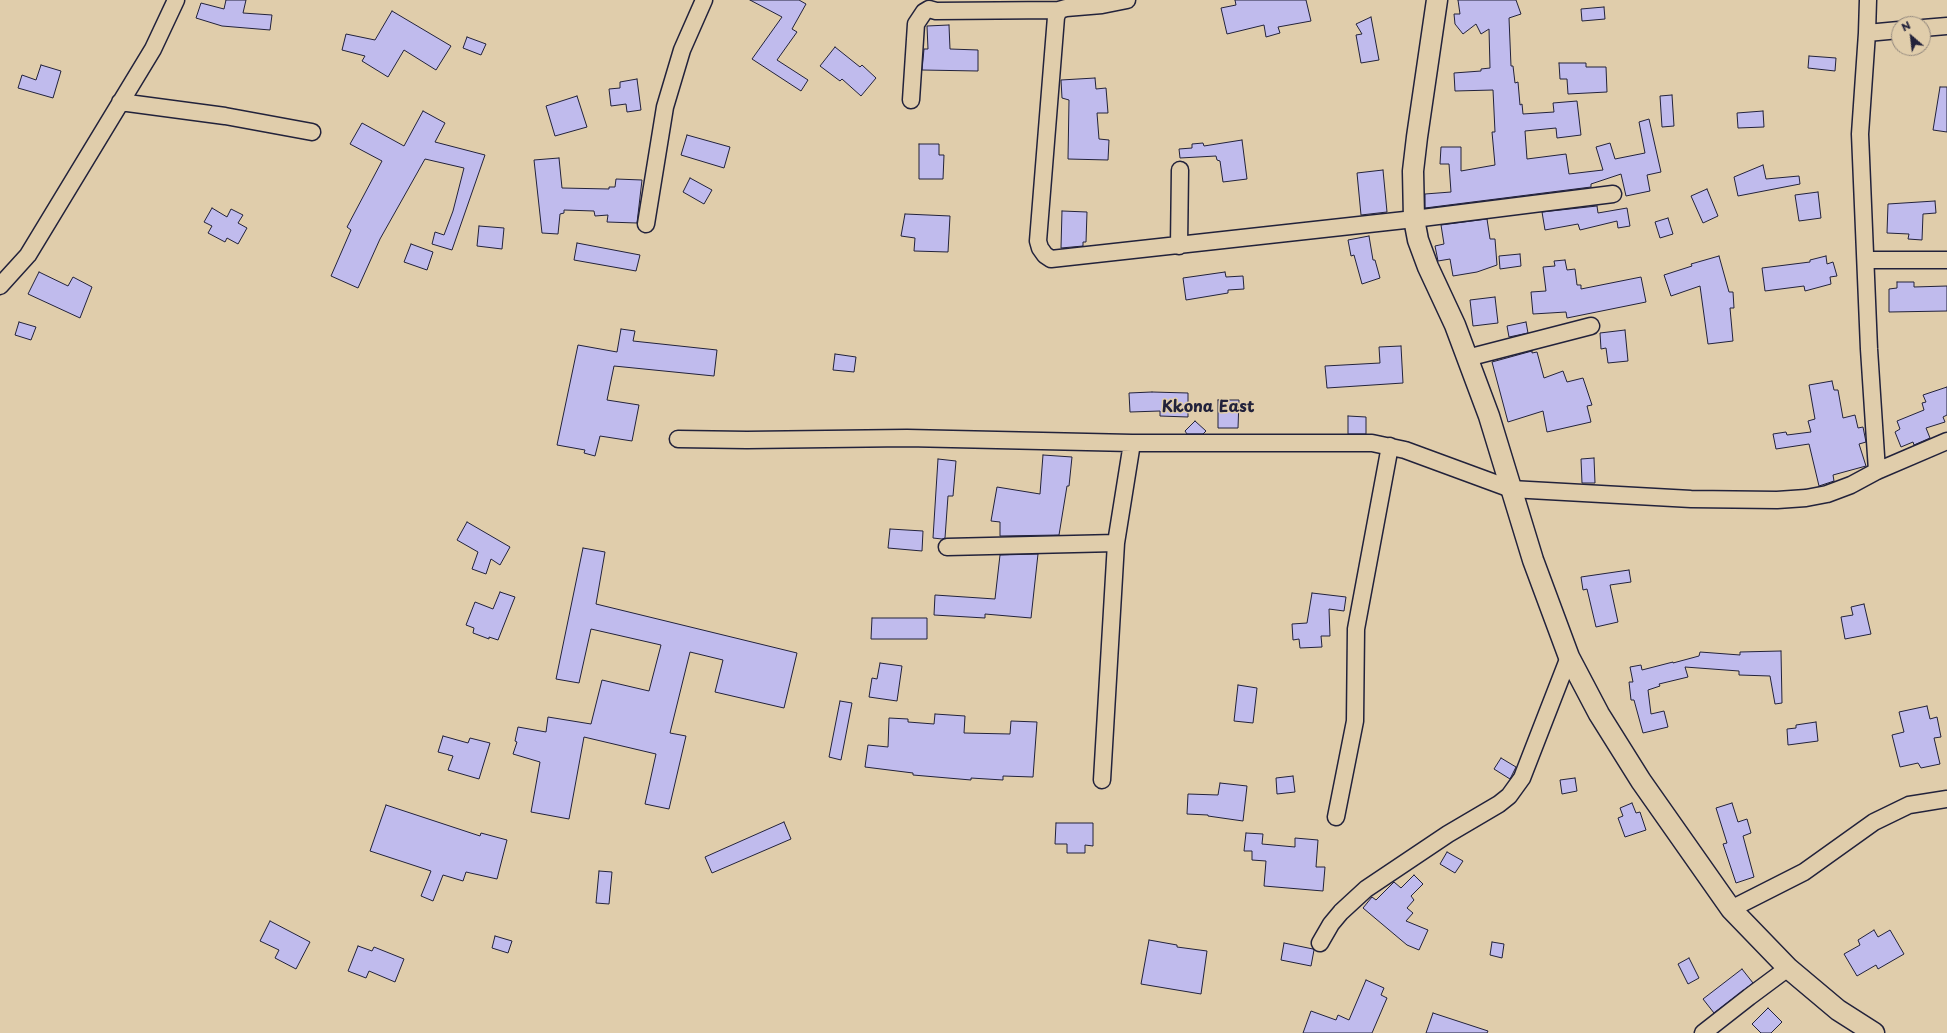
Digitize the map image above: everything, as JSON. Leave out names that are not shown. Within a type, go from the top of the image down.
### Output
[{"type":"street","points":[[0,286],[28,255],[153,49],[176,0]]},
{"type":"street","points":[[646,224],[665,107],[682,50],[704,0]]},
{"type":"street","points":[[911,100],[916,24],[924,12],[930,9],[936,12],[1059,10],[1127,0]]},
{"type":"street","points":[[1437,0],[1416,137],[1413,171],[1414,219],[1418,240],[1428,266],[1455,325],[1489,416],[1533,560],[1569,657],[1599,714],[1641,781],[1731,908],[1788,968],[1838,1010],[1874,1033]]},
{"type":"street","points":[[1868,0],[1868,33],[1860,134],[1869,350],[1877,471]]},
{"type":"street","points":[[1059,10],[1054,26],[1038,241],[1040,248],[1045,255],[1051,259],[1414,219],[1613,194]]},
{"type":"street","points":[[1931,27],[1947,26]]},
{"type":"street","points":[[1868,33],[1891,31]]},
{"type":"street","points":[[120,102],[225,116],[312,132]]},
{"type":"street","points":[[1179,246],[1180,170]]},
{"type":"street","points":[[1866,260],[1947,260]]},
{"type":"street","points":[[1467,358],[1591,326]]},
{"type":"street","points":[[678,439],[754,440],[907,438],[1132,442],[1372,443],[1390,446],[1423,456],[1511,489],[1691,499],[1777,500],[1806,498],[1827,494],[1851,485],[1877,471],[1947,441]]},
{"type":"street","points":[[1102,780],[1116,543],[1132,442]]},
{"type":"street","points":[[1336,817],[1355,721],[1356,629],[1390,446]]},
{"type":"street","points":[[947,547],[1116,543]]},
{"type":"street","points":[[1320,943],[1331,924],[1341,912],[1366,889],[1448,834],[1499,804],[1509,796],[1522,778],[1569,657]]},
{"type":"street","points":[[1731,908],[1804,872],[1874,822],[1909,805],[1947,799]]},
{"type":"street","points":[[1703,1033],[1748,996],[1788,968]]},
{"type":"building","points":[[226,0],[246,0],[243,13],[272,15],[270,30],[222,26],[196,18],[201,3],[224,9]]},
{"type":"building","points":[[750,0],[799,0],[806,4],[792,29],[797,32],[777,60],[808,80],[801,91],[752,59],[782,17]]},
{"type":"building","points":[[1235,0],[1306,0],[1311,21],[1278,27],[1280,33],[1266,37],[1264,25],[1227,34],[1221,8],[1236,5]]},
{"type":"building","points":[[1458,0],[1516,0],[1521,14],[1509,18],[1511,66],[1513,66],[1515,83],[1518,82],[1520,105],[1522,104],[1523,114],[1554,112],[1553,103],[1577,101],[1581,135],[1557,138],[1556,128],[1525,131],[1527,159],[1566,154],[1569,174],[1603,170],[1596,147],[1610,143],[1615,159],[1645,153],[1639,122],[1649,119],[1661,172],[1647,175],[1650,191],[1626,196],[1621,174],[1591,184],[1591,187],[1425,208],[1425,194],[1451,192],[1449,164],[1440,164],[1441,147],[1461,147],[1461,171],[1495,165],[1492,132],[1495,132],[1493,90],[1455,91],[1454,73],[1481,71],[1481,69],[1490,68],[1489,29],[1481,34],[1476,24],[1463,34],[1455,24],[1454,14],[1460,14]]},
{"type":"building","points":[[1604,7],[1605,19],[1582,21],[1581,9]]},
{"type":"building","points":[[392,11],[451,46],[436,70],[404,50],[388,77],[362,61],[365,56],[342,50],[346,34],[375,40]]},
{"type":"building","points":[[1371,17],[1379,60],[1361,63],[1356,35],[1362,34],[1356,24]]},
{"type":"building","points":[[949,25],[950,49],[978,50],[978,71],[922,70],[924,49],[928,49],[927,26]]},
{"type":"building","points":[[467,37],[486,44],[481,55],[463,48]]},
{"type":"building","points":[[835,47],[860,67],[862,65],[876,78],[861,96],[842,79],[840,81],[820,66]]},
{"type":"building","points":[[1809,56],[1836,58],[1835,71],[1808,68]]},
{"type":"building","points":[[1559,63],[1586,63],[1586,67],[1606,67],[1607,92],[1568,94],[1567,79],[1560,79]]},
{"type":"building","points":[[41,65],[61,71],[53,98],[18,88],[22,75],[36,80]]},
{"type":"building","points":[[1095,78],[1096,89],[1106,88],[1108,113],[1097,113],[1099,139],[1109,140],[1108,160],[1068,159],[1069,100],[1062,98],[1061,80]]},
{"type":"building","points":[[637,79],[641,110],[627,112],[626,104],[611,106],[609,89],[620,88],[620,82]]},
{"type":"building","points":[[1940,87],[1947,87],[1947,132],[1933,130]]},
{"type":"building","points":[[1672,95],[1674,126],[1662,127],[1660,96]]},
{"type":"building","points":[[577,96],[587,127],[555,136],[546,106]]},
{"type":"building","points":[[423,111],[445,123],[435,142],[485,155],[452,250],[432,244],[435,232],[444,235],[453,211],[464,168],[425,159],[380,239],[358,288],[331,276],[351,230],[347,227],[382,161],[350,144],[362,123],[404,146]]},
{"type":"building","points":[[1763,111],[1764,127],[1738,128],[1737,113]]},
{"type":"building","points":[[687,135],[730,147],[724,168],[681,155]]},
{"type":"building","points":[[1242,140],[1247,179],[1223,182],[1220,161],[1217,160],[1216,156],[1180,158],[1179,149],[1192,148],[1192,144],[1203,143],[1204,146]]},
{"type":"building","points":[[919,144],[939,144],[939,155],[944,155],[943,179],[919,179]]},
{"type":"building","points":[[559,158],[562,188],[609,189],[609,187],[615,187],[616,179],[642,180],[637,223],[607,222],[608,215],[595,216],[594,211],[564,210],[564,213],[560,214],[558,234],[542,233],[534,160]]},
{"type":"building","points":[[1763,165],[1766,179],[1799,176],[1800,184],[1738,196],[1734,177]]},
{"type":"building","points":[[1383,170],[1387,212],[1361,215],[1357,173]]},
{"type":"building","points":[[690,178],[712,190],[704,204],[683,192]]},
{"type":"building","points":[[1707,189],[1718,216],[1703,223],[1691,196]]},
{"type":"building","points":[[1818,192],[1821,218],[1799,221],[1795,195]]},
{"type":"building","points":[[1935,201],[1936,213],[1923,214],[1922,240],[1908,239],[1909,234],[1887,233],[1888,204]]},
{"type":"building","points":[[1597,206],[1598,213],[1627,208],[1630,226],[1618,228],[1617,221],[1580,230],[1578,224],[1545,230],[1542,212]]},
{"type":"building","points":[[212,208],[227,217],[231,209],[243,215],[238,223],[247,228],[238,244],[227,238],[225,242],[208,233],[212,226],[204,222]]},
{"type":"building","points":[[1062,211],[1087,212],[1086,242],[1083,242],[1083,246],[1061,248]]},
{"type":"building","points":[[905,214],[950,216],[948,252],[914,251],[915,238],[901,236]]},
{"type":"building","points":[[1668,218],[1673,234],[1660,238],[1655,222]]},
{"type":"building","points":[[1487,219],[1490,239],[1495,239],[1497,265],[1477,272],[1453,276],[1450,259],[1438,261],[1435,246],[1444,244],[1441,225]]},
{"type":"building","points":[[479,226],[504,228],[502,249],[477,246]]},
{"type":"building","points":[[1369,236],[1373,260],[1375,260],[1380,278],[1362,284],[1354,255],[1351,256],[1348,240]]},
{"type":"building","points":[[577,243],[640,255],[636,271],[574,260]]},
{"type":"building","points":[[411,244],[433,252],[427,270],[404,262]]},
{"type":"building","points":[[1520,254],[1521,266],[1500,269],[1499,256]]},
{"type":"building","points":[[1719,256],[1729,292],[1733,292],[1734,308],[1730,308],[1733,341],[1708,344],[1700,286],[1671,296],[1664,275],[1692,266],[1691,264]]},
{"type":"building","points":[[1826,256],[1827,264],[1833,262],[1837,276],[1830,277],[1831,284],[1805,291],[1804,286],[1765,291],[1762,268],[1810,262],[1810,260]]},
{"type":"building","points":[[1565,260],[1567,270],[1575,269],[1577,285],[1581,285],[1581,289],[1641,277],[1646,302],[1567,318],[1566,312],[1533,314],[1531,292],[1546,291],[1543,267],[1555,266],[1554,261]]},
{"type":"building","points":[[39,272],[68,286],[73,277],[92,287],[80,318],[28,294]]},
{"type":"building","points":[[1225,272],[1226,277],[1243,276],[1244,289],[1228,290],[1228,293],[1186,300],[1183,278]]},
{"type":"building","points":[[1897,282],[1914,282],[1914,287],[1947,286],[1947,311],[1889,312],[1889,289],[1897,288]]},
{"type":"building","points":[[1495,297],[1498,323],[1473,326],[1470,300]]},
{"type":"building","points":[[19,322],[36,327],[31,340],[15,335]]},
{"type":"building","points":[[1526,322],[1528,333],[1509,337],[1507,326]]},
{"type":"building","points":[[621,329],[635,331],[633,341],[717,350],[714,376],[614,366],[607,400],[639,405],[632,441],[600,436],[595,456],[584,453],[585,450],[557,445],[578,345],[617,352]]},
{"type":"building","points":[[1625,330],[1628,361],[1608,363],[1606,348],[1601,349],[1600,333]]},
{"type":"building","points":[[1401,346],[1403,383],[1327,388],[1325,366],[1380,363],[1379,347]]},
{"type":"building","points":[[1532,351],[1532,353],[1537,352],[1544,378],[1563,371],[1567,382],[1583,378],[1592,405],[1587,406],[1591,422],[1547,432],[1543,411],[1508,422],[1492,362]]},
{"type":"building","points":[[835,354],[856,357],[854,372],[833,370]]},
{"type":"building","points":[[1832,381],[1834,390],[1838,390],[1843,418],[1855,415],[1858,428],[1863,427],[1866,442],[1859,444],[1866,466],[1833,475],[1834,481],[1819,486],[1809,444],[1776,449],[1773,434],[1786,432],[1787,435],[1811,432],[1808,421],[1815,419],[1809,385]]},
{"type":"building","points":[[1947,387],[1947,415],[1943,417],[1945,422],[1926,428],[1930,438],[1914,445],[1913,442],[1901,447],[1895,432],[1900,429],[1897,421],[1924,410],[1922,403],[1926,402],[1923,395]]},
{"type":"building","points":[[1129,393],[1188,393],[1188,417],[1160,416],[1160,411],[1130,412]]},
{"type":"building","points":[[1218,400],[1239,400],[1238,428],[1218,428]]},
{"type":"building","points":[[1348,416],[1366,417],[1366,434],[1348,434]]},
{"type":"building","points":[[1195,421],[1206,431],[1203,434],[1187,434],[1185,431]]},
{"type":"building","points":[[1043,455],[1072,457],[1069,486],[1067,486],[1059,535],[1000,536],[1000,522],[991,521],[997,487],[1040,494]]},
{"type":"building","points":[[1594,458],[1595,483],[1582,483],[1581,459]]},
{"type":"building","points":[[938,459],[956,461],[953,496],[948,496],[945,538],[942,539],[933,538]]},
{"type":"building","points":[[467,522],[510,547],[500,565],[491,559],[486,574],[472,569],[478,552],[457,540]]},
{"type":"building","points":[[890,529],[923,531],[922,551],[888,548]]},
{"type":"building","points":[[583,548],[605,552],[596,604],[797,653],[784,708],[715,692],[723,660],[690,652],[670,733],[686,736],[669,809],[645,804],[656,754],[584,737],[569,819],[531,812],[540,762],[513,754],[517,742],[515,741],[518,727],[546,732],[548,717],[591,724],[602,680],[649,691],[661,645],[591,629],[579,683],[556,679]]},
{"type":"building","points":[[1038,554],[1031,618],[985,614],[985,618],[934,615],[935,595],[995,599],[1000,555]]},
{"type":"building","points":[[1629,570],[1631,582],[1610,585],[1618,622],[1596,627],[1587,589],[1583,590],[1581,577]]},
{"type":"building","points":[[500,592],[515,597],[498,640],[489,637],[489,639],[473,633],[474,628],[466,625],[475,602],[493,609]]},
{"type":"building","points":[[1312,593],[1346,597],[1344,611],[1329,609],[1330,636],[1321,636],[1322,647],[1300,648],[1299,639],[1293,640],[1292,624],[1307,623]]},
{"type":"building","points":[[1864,604],[1871,634],[1845,639],[1841,617],[1853,615],[1851,607]]},
{"type":"building","points":[[872,618],[927,618],[927,639],[871,639]]},
{"type":"building","points":[[1781,651],[1782,703],[1775,704],[1770,676],[1739,675],[1739,671],[1685,667],[1688,677],[1659,684],[1660,686],[1648,690],[1651,714],[1664,711],[1668,727],[1643,733],[1634,700],[1631,700],[1629,682],[1633,682],[1630,667],[1641,665],[1642,670],[1699,656],[1700,652],[1740,655],[1740,652]]},
{"type":"building","points":[[880,663],[902,666],[897,701],[869,697],[872,678],[877,679]]},
{"type":"building","points":[[1238,685],[1257,688],[1253,723],[1234,721]]},
{"type":"building","points":[[840,701],[852,703],[841,760],[829,757]]},
{"type":"building","points":[[1927,706],[1930,719],[1937,717],[1941,737],[1934,738],[1940,764],[1921,768],[1918,763],[1900,767],[1892,735],[1904,732],[1899,712]]},
{"type":"building","points":[[935,714],[965,716],[964,733],[1010,734],[1011,721],[1037,722],[1033,777],[1003,776],[1003,780],[971,778],[971,780],[913,775],[913,773],[865,767],[868,745],[888,747],[889,718],[908,719],[908,722],[934,724]]},
{"type":"building","points":[[1816,722],[1818,741],[1788,745],[1787,729],[1796,728],[1796,725]]},
{"type":"building","points":[[443,736],[468,743],[470,738],[490,743],[479,779],[448,770],[453,756],[438,752]]},
{"type":"building","points":[[1501,758],[1516,767],[1510,779],[1494,769]]},
{"type":"building","points":[[1293,776],[1295,792],[1277,794],[1276,778]]},
{"type":"building","points":[[1575,778],[1577,791],[1562,794],[1560,780]]},
{"type":"building","points":[[1220,783],[1247,786],[1243,821],[1208,815],[1187,814],[1188,794],[1218,795]]},
{"type":"building","points":[[1632,803],[1636,813],[1640,812],[1646,830],[1625,837],[1618,818],[1623,816],[1620,808]]},
{"type":"building","points":[[1732,803],[1738,822],[1747,819],[1751,833],[1743,836],[1754,877],[1736,883],[1723,844],[1727,843],[1716,808]]},
{"type":"building","points":[[386,805],[480,836],[481,833],[507,840],[497,879],[466,872],[463,881],[443,875],[433,901],[421,896],[431,871],[370,851]]},
{"type":"building","points":[[784,822],[791,839],[712,873],[705,857]]},
{"type":"building","points":[[1056,823],[1093,823],[1093,846],[1085,845],[1085,853],[1067,853],[1067,844],[1055,844]]},
{"type":"building","points":[[1246,833],[1263,834],[1262,844],[1295,847],[1295,838],[1318,840],[1316,867],[1325,867],[1323,891],[1264,886],[1266,861],[1252,860],[1252,851],[1244,851]]},
{"type":"building","points":[[1447,852],[1463,861],[1455,873],[1440,864]]},
{"type":"building","points":[[599,871],[612,872],[609,904],[596,903]]},
{"type":"building","points":[[1414,875],[1423,884],[1411,896],[1414,900],[1407,908],[1413,913],[1406,921],[1428,930],[1419,950],[1407,945],[1363,908],[1372,897],[1376,900],[1394,882],[1401,888]]},
{"type":"building","points":[[270,921],[310,942],[296,969],[275,958],[279,950],[260,941]]},
{"type":"building","points":[[1874,930],[1878,937],[1890,930],[1904,954],[1878,969],[1876,965],[1857,976],[1844,954],[1860,945],[1858,940]]},
{"type":"building","points":[[495,936],[512,941],[508,953],[492,948]]},
{"type":"building","points":[[1149,940],[1177,945],[1177,947],[1207,951],[1201,994],[1141,984]]},
{"type":"building","points":[[1492,942],[1504,944],[1502,958],[1490,955]]},
{"type":"building","points":[[1284,943],[1313,949],[1311,966],[1281,960]]},
{"type":"building","points":[[358,946],[372,951],[374,947],[404,959],[395,982],[369,971],[366,978],[348,971]]},
{"type":"building","points":[[1689,958],[1699,978],[1688,984],[1678,964]]},
{"type":"building","points":[[1742,969],[1753,983],[1714,1013],[1703,999]]},
{"type":"building","points":[[1366,980],[1384,988],[1381,995],[1387,998],[1372,1033],[1303,1033],[1311,1011],[1336,1020],[1338,1015],[1349,1020]]},
{"type":"building","points":[[1768,1008],[1782,1022],[1771,1033],[1761,1033],[1752,1024]]},
{"type":"building","points":[[1433,1013],[1488,1031],[1487,1033],[1426,1033]]},
{"type":"district","name":"Kkona East","points":[[1208,408]]}]
